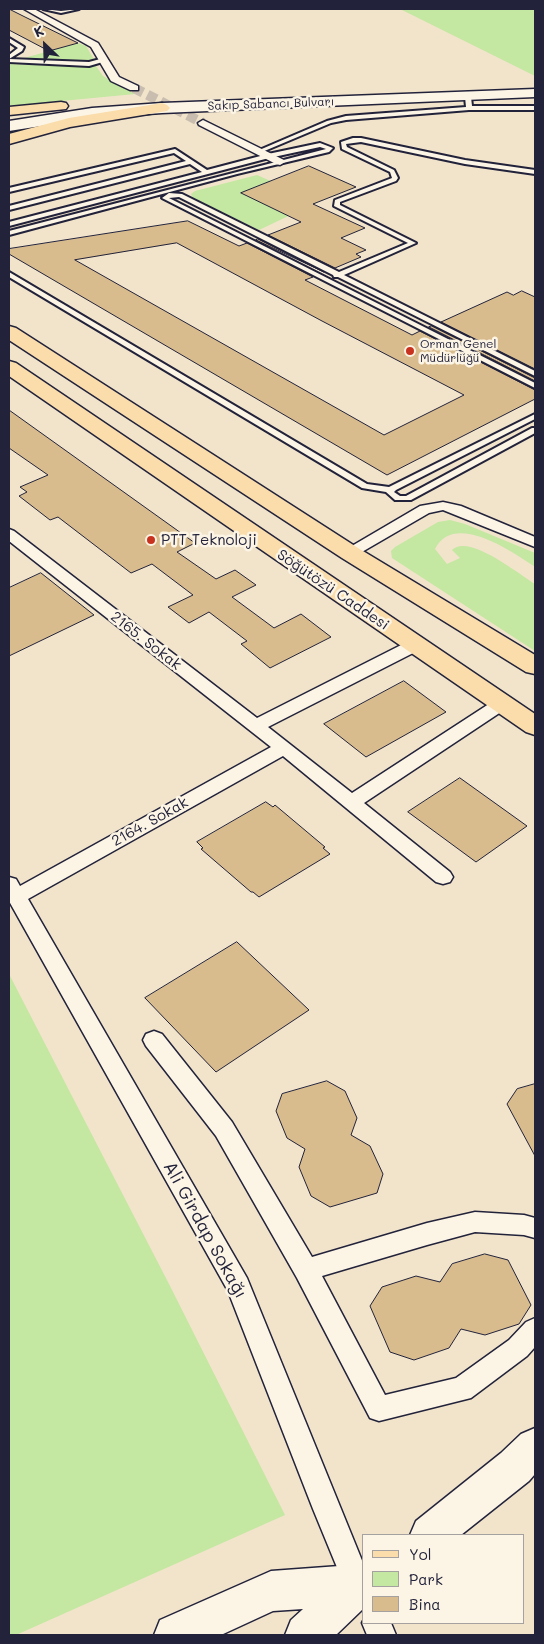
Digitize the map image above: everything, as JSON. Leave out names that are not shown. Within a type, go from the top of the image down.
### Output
[{"type":"main road","points":[[9,113],[61,106]]},
{"type":"main road","points":[[9,140],[69,123],[162,108]]},
{"type":"main road","points":[[9,332],[350,553],[535,666]]},
{"type":"main road","name":"Söğütözü Caddesi","points":[[9,367],[535,726]]},
{"type":"street","points":[[28,9],[95,45],[115,79],[134,88]]},
{"type":"street","name":"Sakıp Sabancı Bulvarı","points":[[61,106],[121,101],[535,84]]},
{"type":"street","name":"Sakıp Sabancı Bulvarı","points":[[9,126],[92,113],[162,108],[468,103],[535,93]]},
{"type":"street","points":[[203,123],[280,162]]},
{"type":"street","points":[[350,553],[425,509],[437,507],[456,509],[535,542]]},
{"type":"street","name":"2165. Sokak","points":[[9,534],[284,748],[443,877]]},
{"type":"street","points":[[255,726],[415,645]]},
{"type":"street","points":[[351,803],[501,704]]},
{"type":"street","name":"2164. Sokak","points":[[13,890],[284,748]]},
{"type":"street","name":"Ali Girdap Sokağı","points":[[13,890],[238,1286],[326,1509],[361,1587]]},
{"type":"street","points":[[154,1040],[224,1129],[306,1270],[379,1408],[462,1389],[518,1348],[535,1330]]},
{"type":"street","points":[[306,1270],[427,1234],[475,1222],[524,1225],[535,1228]]},
{"type":"street","points":[[431,1534],[515,1467],[535,1447]]},
{"type":"street","points":[[175,1635],[271,1591],[361,1587]]},
{"type":"street","points":[[306,1635],[361,1587]]},
{"type":"lane","points":[[45,9],[61,12],[77,9]]},
{"type":"lane","points":[[9,40],[21,47],[20,50],[9,57]]},
{"type":"lane","points":[[9,60],[89,64],[104,60]]},
{"type":"lane","points":[[9,224],[206,172],[264,153],[329,122],[346,118],[468,103],[535,108]]},
{"type":"lane","points":[[264,153],[320,145],[342,145],[349,141],[361,140],[465,162],[535,172]]},
{"type":"lane","points":[[326,280],[413,242],[337,206],[337,201],[394,180],[396,176],[392,171],[344,148],[342,145]]},
{"type":"lane","points":[[9,233],[167,194],[280,162],[327,151],[330,149],[329,146]]},
{"type":"lane","points":[[9,190],[175,151],[206,172]]},
{"type":"lane","points":[[9,208],[191,162]]},
{"type":"lane","points":[[123,163],[167,194],[180,195],[535,374]]},
{"type":"lane","points":[[167,194],[165,200],[535,386]]},
{"type":"lane","points":[[9,274],[365,486],[391,490],[535,416]]},
{"type":"lane","points":[[391,490],[390,492],[394,497],[408,498],[535,430]]},
{"type":"green space","points":[[400,9],[535,9],[535,76]]},
{"type":"green space","points":[[78,43],[86,46],[95,61],[85,63],[17,60]]},
{"type":"green space","points":[[9,64],[96,66],[103,76],[135,94],[9,106]]},
{"type":"green space","points":[[257,175],[318,202],[259,230],[193,198],[191,194],[195,191]]},
{"type":"green space","points":[[450,520],[465,524],[535,553],[535,567],[499,545],[469,534],[456,534],[444,538],[435,549],[447,564],[460,558],[452,550],[460,546],[481,551],[506,564],[535,584],[535,651],[392,558],[391,551],[395,547],[438,522]]},
{"type":"green space","points":[[9,974],[169,1284],[285,1515],[16,1635],[9,1635]]},
{"type":"building","points":[[9,9],[78,43],[49,51],[9,30]]},
{"type":"building","points":[[309,166],[356,187],[313,204],[365,228],[341,238],[366,250],[356,254],[361,257],[335,268],[268,235],[301,222],[241,193]]},
{"type":"building","name":"Orman Genel Müdürlüğü","points":[[188,221],[239,246],[247,243],[313,277],[305,280],[412,335],[420,331],[535,390],[535,399],[387,475],[9,254],[9,249]],"holes":[[[177,243],[464,395],[384,435],[75,260]]]},
{"type":"building","points":[[258,239],[324,272],[256,240]]},
{"type":"building","points":[[522,291],[535,297],[535,369],[441,322],[507,292],[513,295]]},
{"type":"building","points":[[432,326],[535,378],[535,381],[429,327]]},
{"type":"building","points":[[9,410],[195,543],[177,552],[216,579],[235,570],[256,585],[232,597],[274,628],[301,614],[331,637],[270,668],[241,644],[247,641],[209,612],[189,623],[168,607],[193,595],[152,564],[131,573],[58,517],[50,520],[19,496],[27,492],[20,487],[48,475],[9,448]]},
{"type":"building","points":[[41,573],[94,615],[9,656],[9,588]]},
{"type":"building","points":[[404,681],[446,712],[366,757],[324,724]]},
{"type":"building","points":[[460,778],[527,826],[476,862],[408,812]]},
{"type":"building","points":[[266,802],[273,807],[275,805],[325,847],[323,848],[330,854],[259,897],[201,849],[203,848],[197,842]]},
{"type":"building","points":[[237,942],[309,1010],[216,1072],[145,998]]},
{"type":"building","points":[[327,1081],[345,1091],[357,1118],[351,1135],[370,1146],[383,1174],[377,1193],[330,1207],[311,1196],[299,1167],[305,1149],[287,1138],[276,1111],[282,1094]]},
{"type":"building","points":[[535,1084],[535,1156],[507,1104],[517,1089]]},
{"type":"building","points":[[485,1254],[508,1260],[531,1305],[519,1324],[485,1335],[461,1329],[449,1348],[414,1360],[390,1352],[370,1306],[382,1287],[416,1276],[440,1282],[452,1264]]},
{"type":"tunnel","points":[[134,88],[203,123]]},
{"type":"place","name":"Orman Genel Müdürlüğü","points":[[410,351]]},
{"type":"place","name":"PTT Teknoloji","points":[[151,540]]}]
